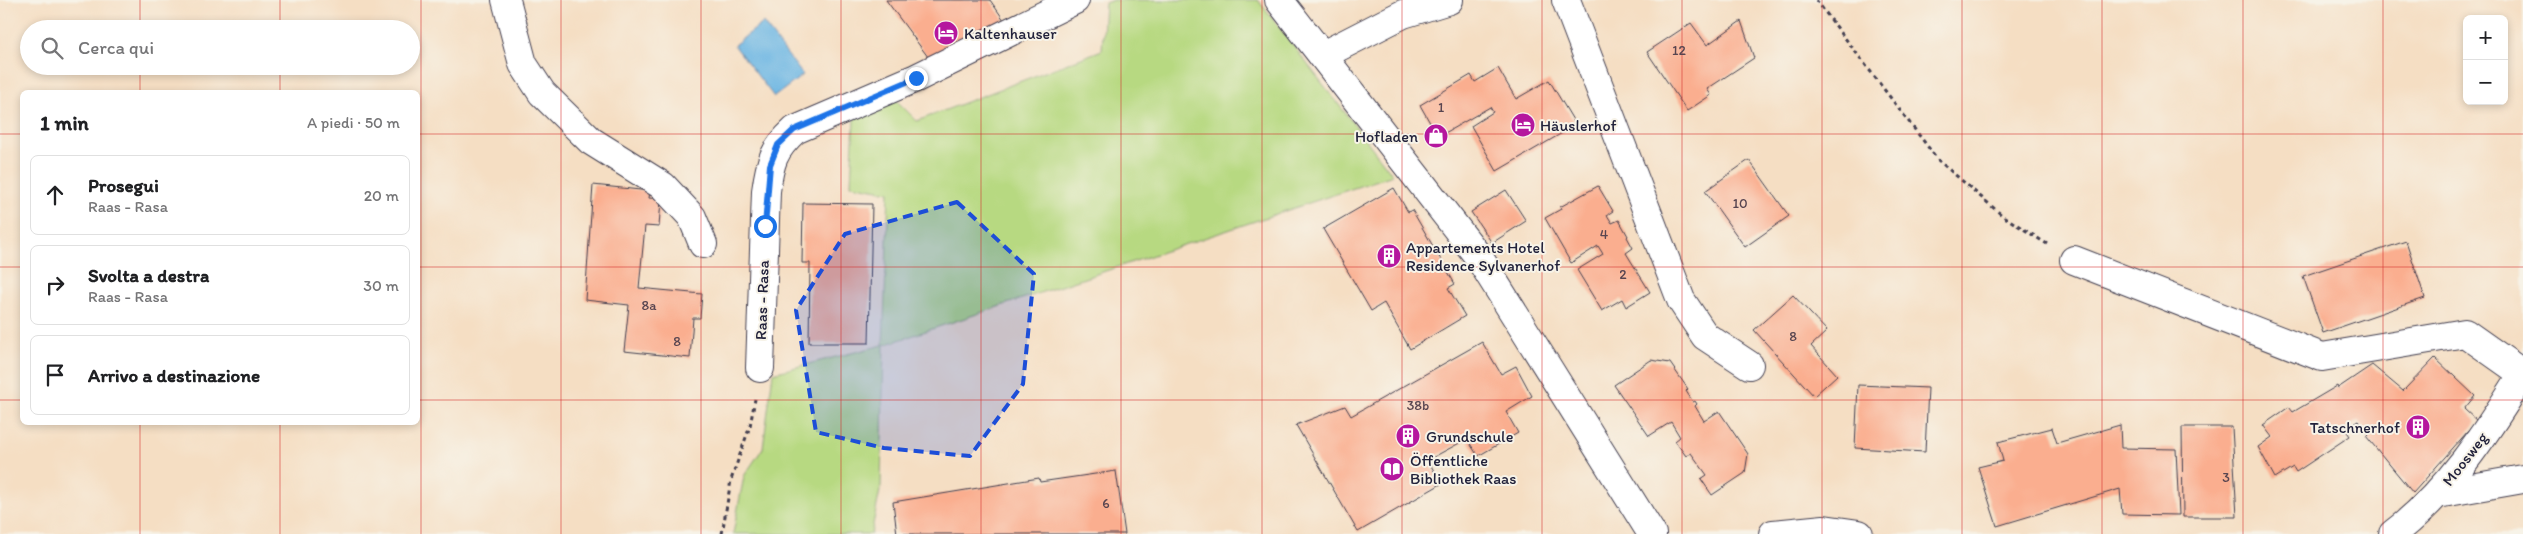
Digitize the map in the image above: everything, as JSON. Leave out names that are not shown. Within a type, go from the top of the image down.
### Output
[{"type":"street","points":[[506,0],[524,64],[542,93],[591,141],[663,186],[692,217],[703,244]]},
{"type":"street","name":"Raas - Rasa","points":[[760,368],[766,190],[770,165],[778,145],[794,130],[916,78],[1075,0]]},
{"type":"street","points":[[1279,0],[1478,256],[1652,534]]},
{"type":"street","points":[[1322,55],[1408,7],[1449,0]]},
{"type":"street","points":[[1566,0],[1681,300],[1705,336],[1749,366]]},
{"type":"street","points":[[2074,260],[2322,357],[2465,333],[2523,374]]},
{"type":"street","name":"Moosweg","points":[[2393,534],[2412,520],[2437,494],[2491,425],[2523,374]]},
{"type":"street","points":[[2437,494],[2523,479]]},
{"type":"street","points":[[1773,534],[1824,529],[1859,534]]},
{"type":"path","points":[[1816,0],[1938,160],[2003,216],[2074,260]]},
{"type":"path","points":[[722,534],[731,480],[750,426],[760,368]]},
{"type":"highlighted area","points":[[957,202],[1034,274],[1023,384],[970,456],[884,448],[816,432],[796,310],[845,234]]},
{"type":"green space","points":[[1113,0],[1258,0],[1393,175],[884,345],[881,486],[871,534],[733,534],[744,476],[763,448],[773,373],[883,345],[889,192],[851,185],[854,119],[896,100],[917,121],[1102,50],[1105,3]]},
{"type":"water","points":[[763,23],[803,75],[774,97],[734,45]]},
{"type":"building","name":"Kaltenhauser","points":[[886,0],[990,0],[1004,20],[931,61]]},
{"type":"building","points":[[1741,21],[1754,58],[1707,89],[1711,95],[1687,111],[1647,52],[1691,23],[1707,45]]},
{"type":"building","points":[[1498,68],[1516,99],[1549,80],[1576,125],[1497,171],[1471,126],[1493,112],[1490,107],[1438,137],[1420,105],[1471,75],[1475,82]]},
{"type":"building","points":[[1749,160],[1789,216],[1745,247],[1705,191]]},
{"type":"building","points":[[593,185],[650,191],[649,198],[661,199],[659,227],[645,226],[639,288],[702,294],[700,318],[693,318],[690,358],[624,351],[629,305],[585,300]]},
{"type":"building","points":[[1598,186],[1613,211],[1607,215],[1612,223],[1619,220],[1628,236],[1633,248],[1626,253],[1650,292],[1626,307],[1622,299],[1602,311],[1577,270],[1603,254],[1598,246],[1571,263],[1545,218],[1561,209],[1560,207]]},
{"type":"building","name":"Appartements Hotel Residence Sylvanerhof","points":[[1394,188],[1408,212],[1412,210],[1455,284],[1448,288],[1465,316],[1410,349],[1384,303],[1371,311],[1323,229]]},
{"type":"building","points":[[1506,190],[1526,221],[1492,243],[1471,212]]},
{"type":"building","points":[[803,203],[872,204],[869,343],[809,343],[810,263],[802,263]]},
{"type":"building","points":[[2406,241],[2425,298],[2323,333],[2303,276]]},
{"type":"building","points":[[1793,295],[1827,331],[1811,346],[1837,375],[1814,396],[1754,330]]},
{"type":"building","name":"Grundschule","points":[[1482,342],[1501,374],[1516,366],[1532,396],[1506,412],[1518,433],[1478,456],[1467,439],[1428,460],[1441,484],[1358,532],[1296,425],[1345,406],[1351,416]]},
{"type":"building","name":"Tatschnerhof","points":[[2435,358],[2475,396],[2464,409],[2477,421],[2413,493],[2366,436],[2369,435],[2359,420],[2345,429],[2350,436],[2296,472],[2293,467],[2275,478],[2258,447],[2272,437],[2263,425],[2289,407],[2293,412],[2337,386],[2338,388],[2372,365],[2403,391]]},
{"type":"building","points":[[1651,360],[1670,363],[1688,389],[1686,391],[1693,402],[1695,401],[1697,404],[1695,406],[1704,421],[1719,411],[1748,454],[1745,473],[1712,495],[1701,479],[1707,475],[1691,453],[1686,456],[1675,441],[1680,437],[1671,422],[1649,436],[1614,385]]},
{"type":"building","points":[[1858,385],[1928,388],[1925,452],[1855,448]]},
{"type":"building","points":[[2120,425],[2121,448],[2176,449],[2179,515],[2122,514],[2120,489],[1997,526],[1978,467],[2003,461],[1998,442],[2052,428],[2057,443]]},
{"type":"building","points":[[2182,427],[2232,427],[2237,517],[2183,517]]},
{"type":"building","points":[[1116,471],[1125,534],[897,534],[893,502],[1039,478],[1040,482]]},
{"type":"place","name":"Kaltenhauser","points":[[946,33]]},
{"type":"place","name":"Häuslerhof","points":[[1523,125]]},
{"type":"place","name":"Hofladen","points":[[1436,136]]},
{"type":"place","name":"Appartements Hotel Residence Sylvanerhof","points":[[1389,256]]},
{"type":"place","name":"Tatschnerhof","points":[[2418,427]]},
{"type":"place","name":"Grundschule","points":[[1408,436]]},
{"type":"place","name":"Öffentliche Bibliothek Raas","points":[[1392,469]]},
{"type":"route","points":[[765,226],[766,190],[770,165],[778,145],[794,130],[916,78]]}]
